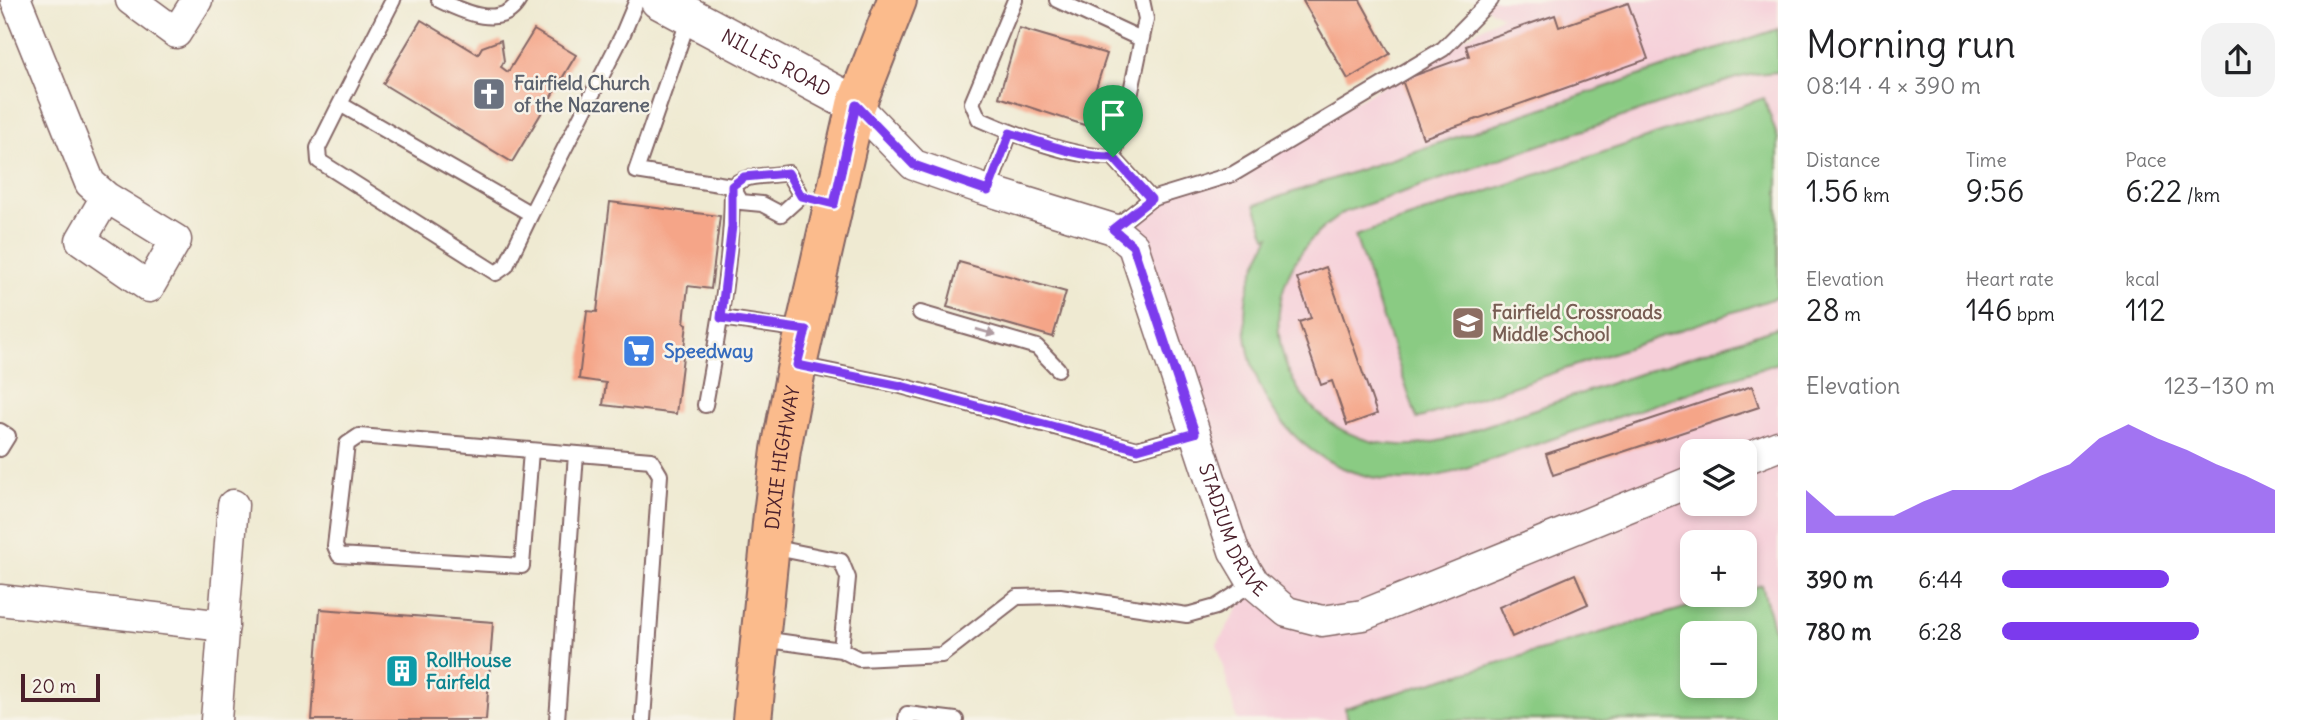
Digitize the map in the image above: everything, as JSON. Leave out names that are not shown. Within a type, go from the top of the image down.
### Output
[{"type":"main road","name":"DIXIE HIGHWAY","points":[[752,720],[782,450],[801,347],[818,200],[897,0]]},
{"type":"street","points":[[16,0],[90,183],[106,197]]},
{"type":"street","points":[[131,0],[176,33],[197,0]]},
{"type":"street","name":"NILLES ROAD","points":[[674,8],[856,105]]},
{"type":"street","points":[[856,105],[914,165],[1113,229]]},
{"type":"street","name":"STADIUM DRIVE","points":[[1113,229],[1133,246],[1234,551],[1253,583],[1287,612],[1322,621],[1363,615],[1680,486]]},
{"type":"street","points":[[1757,454],[1778,446]]},
{"type":"street","points":[[216,720],[233,505]]},
{"type":"street","points":[[0,600],[224,626]]},
{"type":"lane","points":[[393,0],[318,148],[319,161],[496,272],[506,266],[622,36],[637,0]]},
{"type":"lane","points":[[439,0],[485,18],[502,16],[519,0]]},
{"type":"lane","points":[[1015,0],[972,103],[979,119],[1010,133],[1085,154],[1113,157],[1151,199]]},
{"type":"lane","points":[[1057,0],[1141,38]]},
{"type":"lane","points":[[1113,157],[1129,101],[1146,19],[1142,0]]},
{"type":"lane","points":[[1113,229],[1151,199],[1233,174],[1444,49],[1490,0]]},
{"type":"lane","points":[[674,8],[636,171],[732,186],[744,177],[788,173],[818,200],[781,214],[762,204],[741,202],[732,186]]},
{"type":"lane","points":[[340,104],[531,214]]},
{"type":"lane","points":[[988,191],[1010,133]]},
{"type":"lane","points":[[705,405],[721,318],[732,226],[732,186]]},
{"type":"lane","points":[[920,313],[1037,347],[1059,369]]},
{"type":"lane","points":[[721,318],[901,386],[1138,449],[1195,433]]},
{"type":"lane","points":[[0,431],[8,436],[0,449]]},
{"type":"lane","points":[[531,450],[522,566],[339,555],[335,546],[346,444],[359,436],[531,450],[576,454],[651,460],[660,475],[643,720]]},
{"type":"lane","points":[[557,720],[576,454]]},
{"type":"lane","points":[[770,546],[841,561],[848,578],[841,650]]},
{"type":"lane","points":[[761,639],[841,650],[859,659],[942,655],[1017,597],[1060,596],[1187,615],[1216,607],[1253,583]]},
{"type":"lane","points":[[906,720],[907,714],[956,720]]},
{"type":"shaded area","name":"Fairfield Crossroads Middle School","points":[[1472,0],[1778,0],[1778,720],[1237,720],[1217,644],[1253,583],[1113,229],[1151,199],[1233,173],[1502,16]]},
{"type":"green space","points":[[1778,29],[1778,72],[1736,78],[1345,212],[1305,247],[1284,288],[1279,330],[1289,371],[1312,406],[1346,432],[1390,444],[1443,440],[1778,327],[1778,363],[1430,478],[1406,480],[1371,477],[1339,467],[1311,449],[1286,427],[1267,400],[1253,369],[1246,336],[1247,292],[1270,236],[1266,237],[1255,205]]},
{"type":"green space","points":[[1764,98],[1778,139],[1778,297],[1417,419],[1355,236]]},
{"type":"green space","points":[[1762,585],[1778,646],[1778,720],[1348,720],[1345,708],[1688,607],[1757,607],[1757,586]]},
{"type":"building","points":[[1360,0],[1390,54],[1348,79],[1303,1]]},
{"type":"building","points":[[1628,3],[1648,59],[1423,138],[1402,80],[1469,56],[1466,46],[1555,15],[1559,27]]},
{"type":"building","points":[[421,20],[478,54],[482,47],[501,40],[504,61],[501,67],[508,72],[534,30],[576,55],[512,162],[383,84]]},
{"type":"building","points":[[1019,28],[1107,54],[1084,125],[999,97]]},
{"type":"building","points":[[610,202],[720,216],[711,289],[688,286],[684,323],[687,324],[676,414],[603,405],[606,383],[579,379],[587,311],[597,312]]},
{"type":"building","points":[[959,262],[1066,292],[1053,337],[947,307]]},
{"type":"building","points":[[1326,267],[1377,414],[1347,425],[1332,381],[1321,385],[1299,322],[1311,318],[1297,278]]},
{"type":"building","points":[[1752,386],[1759,407],[1553,475],[1546,454]]},
{"type":"building","points":[[1575,574],[1588,604],[1512,637],[1499,607]]},
{"type":"building","name":"RollHouse Fairfeld","points":[[320,609],[493,622],[486,720],[312,720]]},
{"type":"place","name":"Fairfield Church of the Nazarene","points":[[489,94]]},
{"type":"place","name":"Fairfield Crossroads Middle School","points":[[1468,323]]},
{"type":"place","name":"Speedway","points":[[639,351]]},
{"type":"place","name":"RollHouse Fairfeld","points":[[402,671]]},
{"type":"route","points":[[856,105],[914,165],[988,191],[1010,133],[1097,157],[1113,157],[1151,199],[1113,229],[1133,246],[1195,433],[1138,449],[901,386],[797,365],[806,330],[721,318],[732,226],[732,186],[744,177],[788,173],[801,196],[834,204],[856,105]]}]
